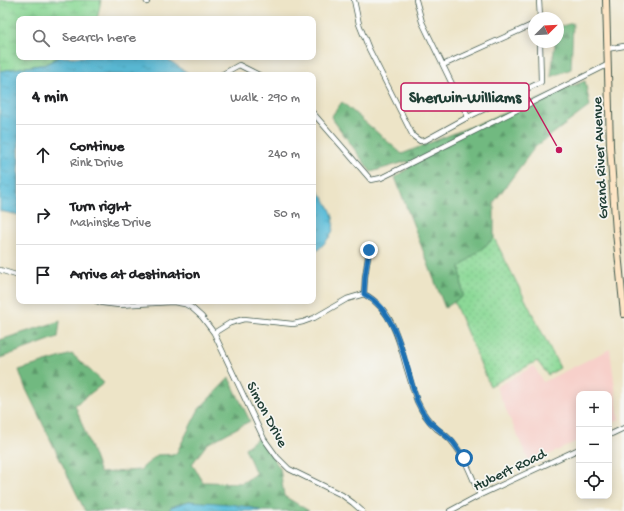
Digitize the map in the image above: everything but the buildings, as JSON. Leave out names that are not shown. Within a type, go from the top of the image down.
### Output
[{"type":"main road","name":"Grand River Avenue","points":[[606,0],[610,146],[624,314]]},
{"type":"street","points":[[354,0],[359,24],[369,49],[412,136],[420,141],[426,140],[468,117],[541,82],[540,48]]},
{"type":"street","points":[[416,0],[422,22],[468,117]]},
{"type":"street","points":[[539,0],[540,12]]},
{"type":"street","points":[[443,65],[528,27]]},
{"type":"street","points":[[607,49],[624,46]]},
{"type":"street","points":[[226,72],[239,65],[253,72]]},
{"type":"street","points":[[316,116],[371,180],[381,178],[607,65]]},
{"type":"street","points":[[364,294],[369,250]]},
{"type":"street","points":[[0,270],[16,275]]},
{"type":"street","points":[[214,333],[230,323],[244,319],[288,324],[303,322],[314,318],[347,299],[364,294],[372,298],[381,307],[397,334],[417,401],[422,411],[429,421],[448,437],[464,458],[480,495]]},
{"type":"street","name":"Simon Drive","points":[[110,304],[137,304]]},
{"type":"street","name":"Simon Drive","points":[[185,304],[202,317],[214,333],[264,439],[277,457],[289,469],[342,495],[362,511]]},
{"type":"street","points":[[612,434],[624,428]]},
{"type":"street","name":"Hubert Road","points":[[450,511],[480,495],[576,450]]},
{"type":"shaded area","points":[[610,349],[619,420],[612,424],[612,391],[576,391],[576,441],[530,464],[496,387],[534,366],[543,382]]},
{"type":"green space","points":[[0,0],[101,0],[98,16],[16,16],[16,60],[53,60],[46,64],[0,71]]},
{"type":"green space","points":[[573,23],[571,69],[551,77],[554,48],[564,48],[564,25]]},
{"type":"green space","points":[[585,81],[590,106],[535,147],[494,202],[494,238],[460,267],[463,296],[445,308],[395,177],[409,168],[408,161],[371,172],[331,117],[342,102],[402,154]]},
{"type":"green space","points":[[494,238],[560,368],[548,375],[537,361],[490,386],[454,302],[463,296],[460,267]]},
{"type":"green space","points":[[60,321],[58,337],[0,358],[0,340]]},
{"type":"green space","points":[[72,354],[104,383],[75,405],[100,473],[140,470],[157,455],[176,454],[199,409],[229,378],[250,421],[207,444],[192,464],[203,482],[242,483],[256,474],[245,448],[258,438],[280,468],[284,496],[309,511],[262,511],[254,508],[189,501],[171,507],[169,511],[85,511],[25,387],[19,370]]},
{"type":"water","points":[[53,60],[168,60],[186,72],[16,72],[16,214],[0,211],[0,71],[46,64]]},
{"type":"water","points":[[316,189],[327,203],[333,216],[333,229],[326,241],[316,252]]},
{"type":"water","points":[[189,501],[236,505],[262,511],[169,511],[171,507]]},
{"type":"place","name":"Sherwin-Williams","points":[[559,150]]},
{"type":"route","points":[[369,250],[364,294],[372,298],[381,307],[397,334],[417,401],[422,411],[429,421],[453,442],[464,458]]}]
